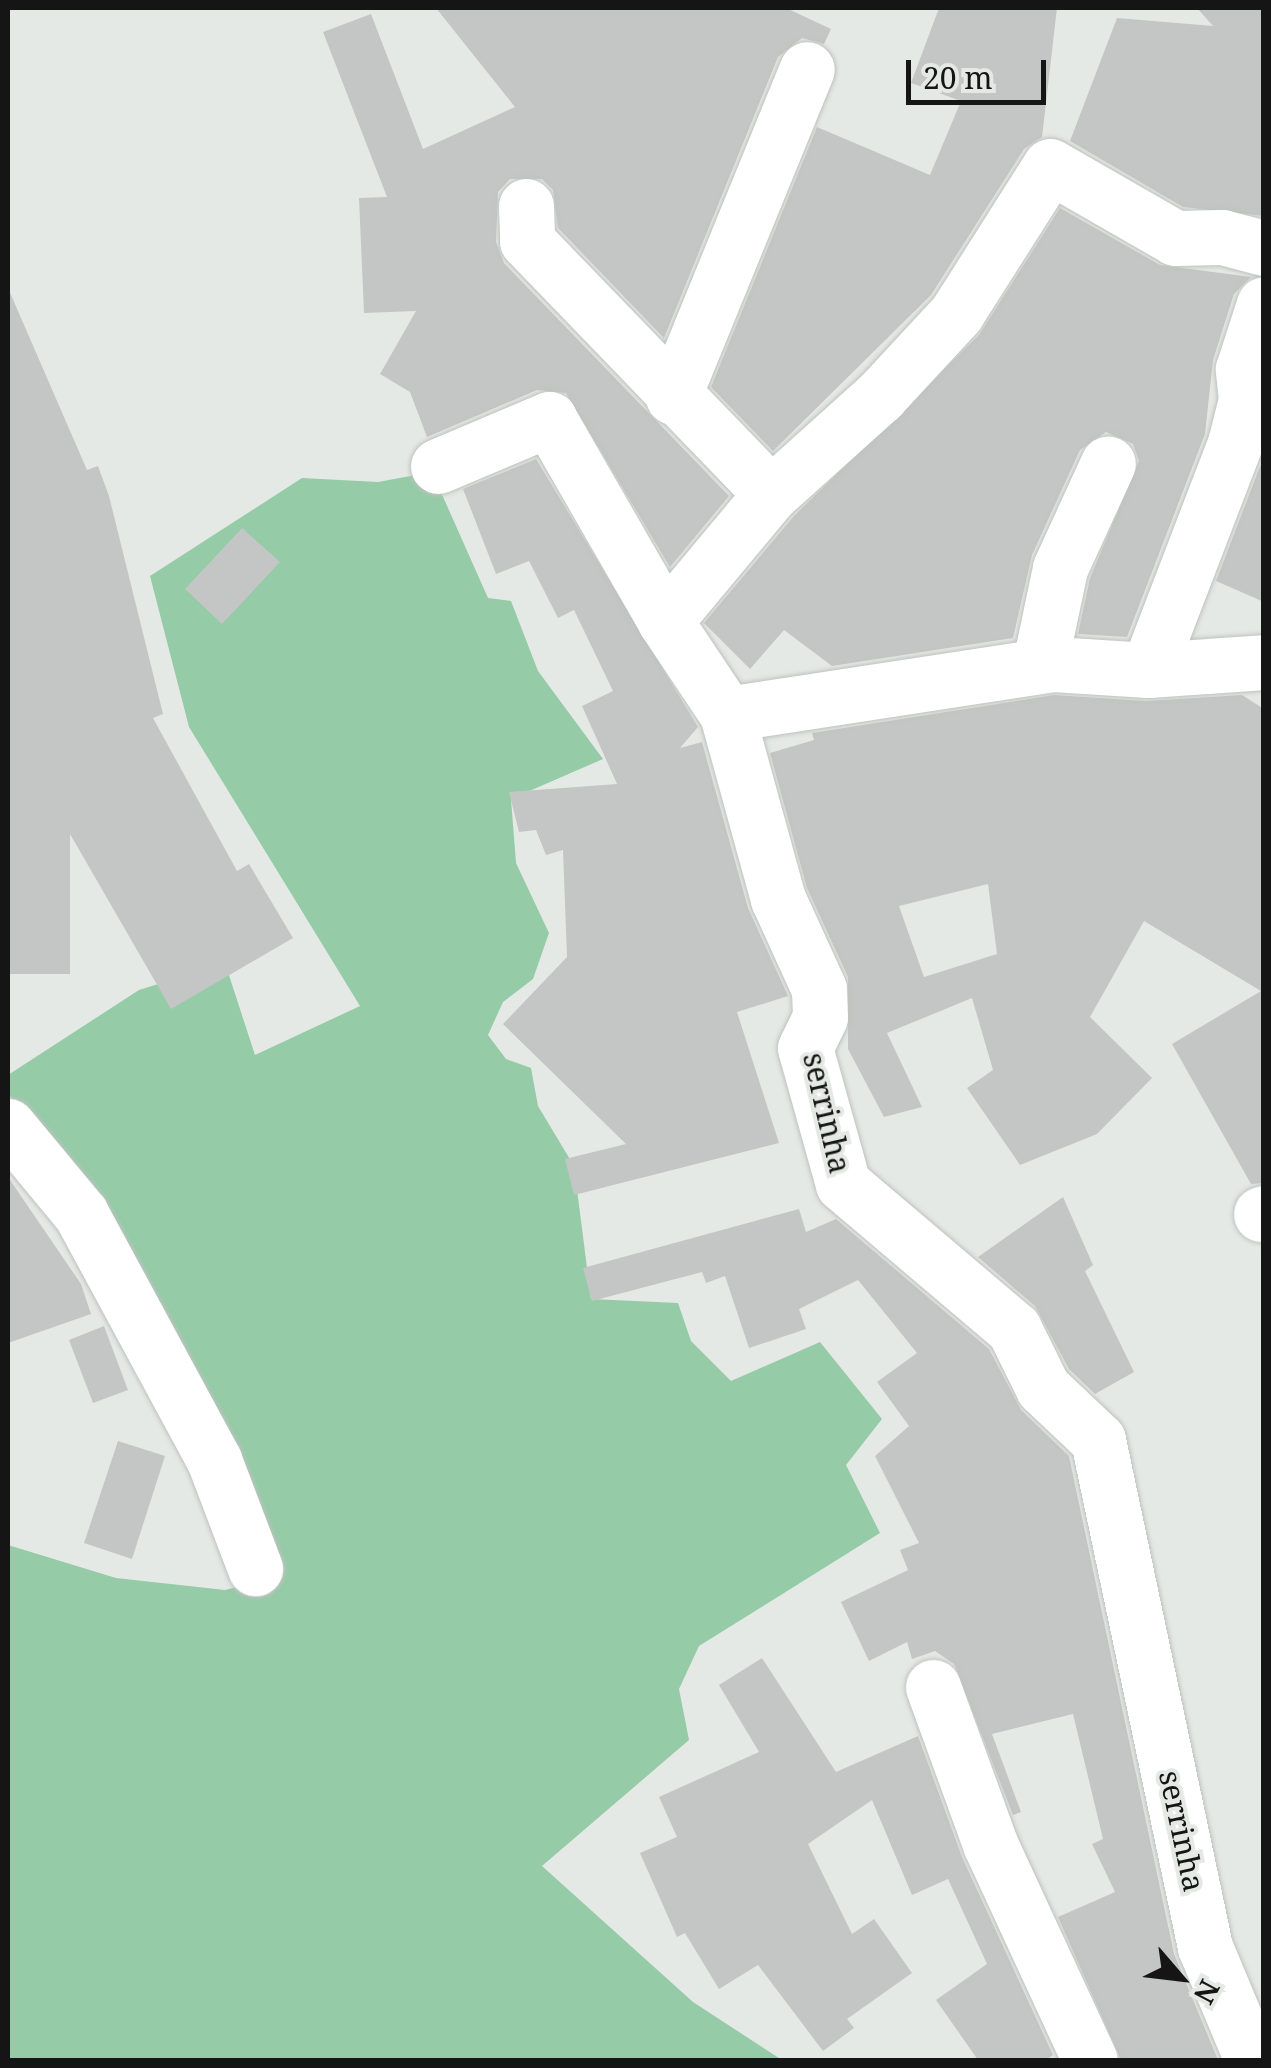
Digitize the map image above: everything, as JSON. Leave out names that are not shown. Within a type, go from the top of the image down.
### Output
[{"type":"street","points":[[673,397],[807,69]]},
{"type":"street","points":[[664,621],[770,494],[880,396],[956,314],[1050,166],[1175,238],[1222,236],[1264,248]]},
{"type":"street","points":[[526,206],[528,241],[673,397],[770,494]]},
{"type":"street","points":[[1148,670],[1235,443],[1246,400],[1243,369],[1264,304]]},
{"type":"street","name":"serrinha","points":[[438,466],[549,419],[664,621],[727,714],[778,899],[819,989],[820,1017],[805,1048],[842,1184],[1014,1329],[1043,1388],[1098,1440],[1206,1947],[1252,2060]]},
{"type":"street","points":[[1053,664],[1043,650],[1060,568],[1108,464]]},
{"type":"street","points":[[727,714],[1053,664],[1148,670],[1264,662]]},
{"type":"street","points":[[8,1126],[81,1214],[214,1460],[255,1568]]},
{"type":"street","points":[[933,1687],[990,1844],[1090,2060]]},
{"type":"green space","points":[[432,472],[488,598],[511,601],[538,671],[603,759],[511,799],[516,863],[549,933],[533,979],[503,1002],[488,1035],[506,1059],[531,1068],[538,1106],[574,1166],[591,1299],[678,1303],[691,1341],[731,1381],[820,1342],[882,1419],[846,1465],[880,1533],[699,1646],[679,1689],[689,1740],[542,1866],[693,2002],[782,2060],[8,2060],[8,1545],[116,1578],[225,1590],[280,1576],[100,1199],[8,1094],[8,1075],[139,990],[225,963],[255,1055],[360,1006],[189,727],[150,576],[302,478],[378,482]]},
{"type":"building","points":[[436,8],[786,8],[831,29],[824,44],[802,38],[778,57],[664,338],[558,228],[553,190],[542,179],[510,179],[498,192],[496,242],[504,263],[729,496],[670,567],[566,393],[537,390],[427,437],[410,392],[380,374],[416,311],[364,313],[359,198],[387,197],[323,32],[371,14],[423,149],[515,107]]},
{"type":"building","points":[[939,8],[1057,8],[1042,137],[1024,149],[931,295],[773,451],[711,387],[817,127],[930,175],[961,101],[911,83]]},
{"type":"building","points":[[1197,8],[1264,8],[1264,216],[1183,207],[1070,141],[1117,18],[1213,26]]},
{"type":"building","points":[[1060,208],[1160,265],[1251,277],[1234,294],[1213,360],[1205,434],[1127,637],[1078,634],[1090,578],[1139,461],[1133,444],[1106,432],[1080,450],[1032,555],[1013,638],[832,666],[784,630],[750,669],[704,623],[794,516],[979,335]]},
{"type":"building","points":[[8,288],[87,470],[98,466],[109,496],[163,714],[153,718],[237,871],[249,864],[293,938],[171,1009],[70,834],[70,974],[8,974]]},
{"type":"building","points":[[1264,456],[1264,602],[1216,581]]},
{"type":"building","points":[[536,459],[698,727],[680,748],[702,742],[748,908],[788,996],[737,1012],[779,1143],[574,1195],[565,1159],[626,1144],[503,1024],[567,957],[563,850],[546,855],[536,830],[519,832],[509,792],[617,784],[582,706],[613,691],[574,610],[558,618],[529,561],[496,574],[463,489]]},
{"type":"building","points":[[242,528],[280,562],[222,624],[185,589]]},
{"type":"building","points":[[1054,695],[1146,701],[1242,695],[1264,709],[1264,1183],[1251,1184],[1172,1044],[1261,991],[1144,921],[1090,1017],[1152,1078],[1097,1134],[1020,1165],[967,1088],[993,1070],[972,998],[887,1033],[922,1107],[884,1117],[848,1049],[848,977],[807,888],[770,753],[814,740],[812,733]],"holes":[[[988,884],[997,954],[924,977],[899,906]]]},
{"type":"building","points":[[8,1177],[81,1284],[91,1314],[8,1343]]},
{"type":"building","points":[[1063,1197],[1093,1265],[1085,1271],[1134,1372],[1095,1394],[1069,1369],[1035,1306],[978,1257]]},
{"type":"building","points":[[799,1209],[806,1232],[836,1219],[989,1349],[1021,1410],[1069,1456],[1174,1954],[1218,2060],[1121,2060],[1058,1917],[1115,1892],[1092,1844],[1103,1839],[1073,1714],[992,1734],[1021,1812],[1013,1815],[954,1664],[935,1651],[912,1659],[907,1642],[869,1661],[841,1602],[908,1570],[900,1550],[919,1543],[875,1456],[909,1426],[877,1382],[917,1353],[858,1280],[799,1309],[806,1329],[749,1348],[725,1276],[706,1283],[702,1272],[592,1301],[583,1268]]},
{"type":"building","points":[[104,1326],[128,1390],[93,1403],[69,1340]]},
{"type":"building","points":[[118,1441],[165,1456],[132,1559],[84,1543]]},
{"type":"building","points":[[762,1658],[836,1772],[918,1736],[962,1857],[1053,2055],[1046,2060],[978,2060],[936,2000],[987,1964],[948,1879],[912,1895],[872,1800],[808,1844],[852,1934],[874,1919],[912,1973],[847,2019],[854,2028],[823,2051],[758,1965],[719,1989],[685,1933],[677,1937],[640,1853],[677,1837],[659,1797],[759,1752],[719,1685]]}]
